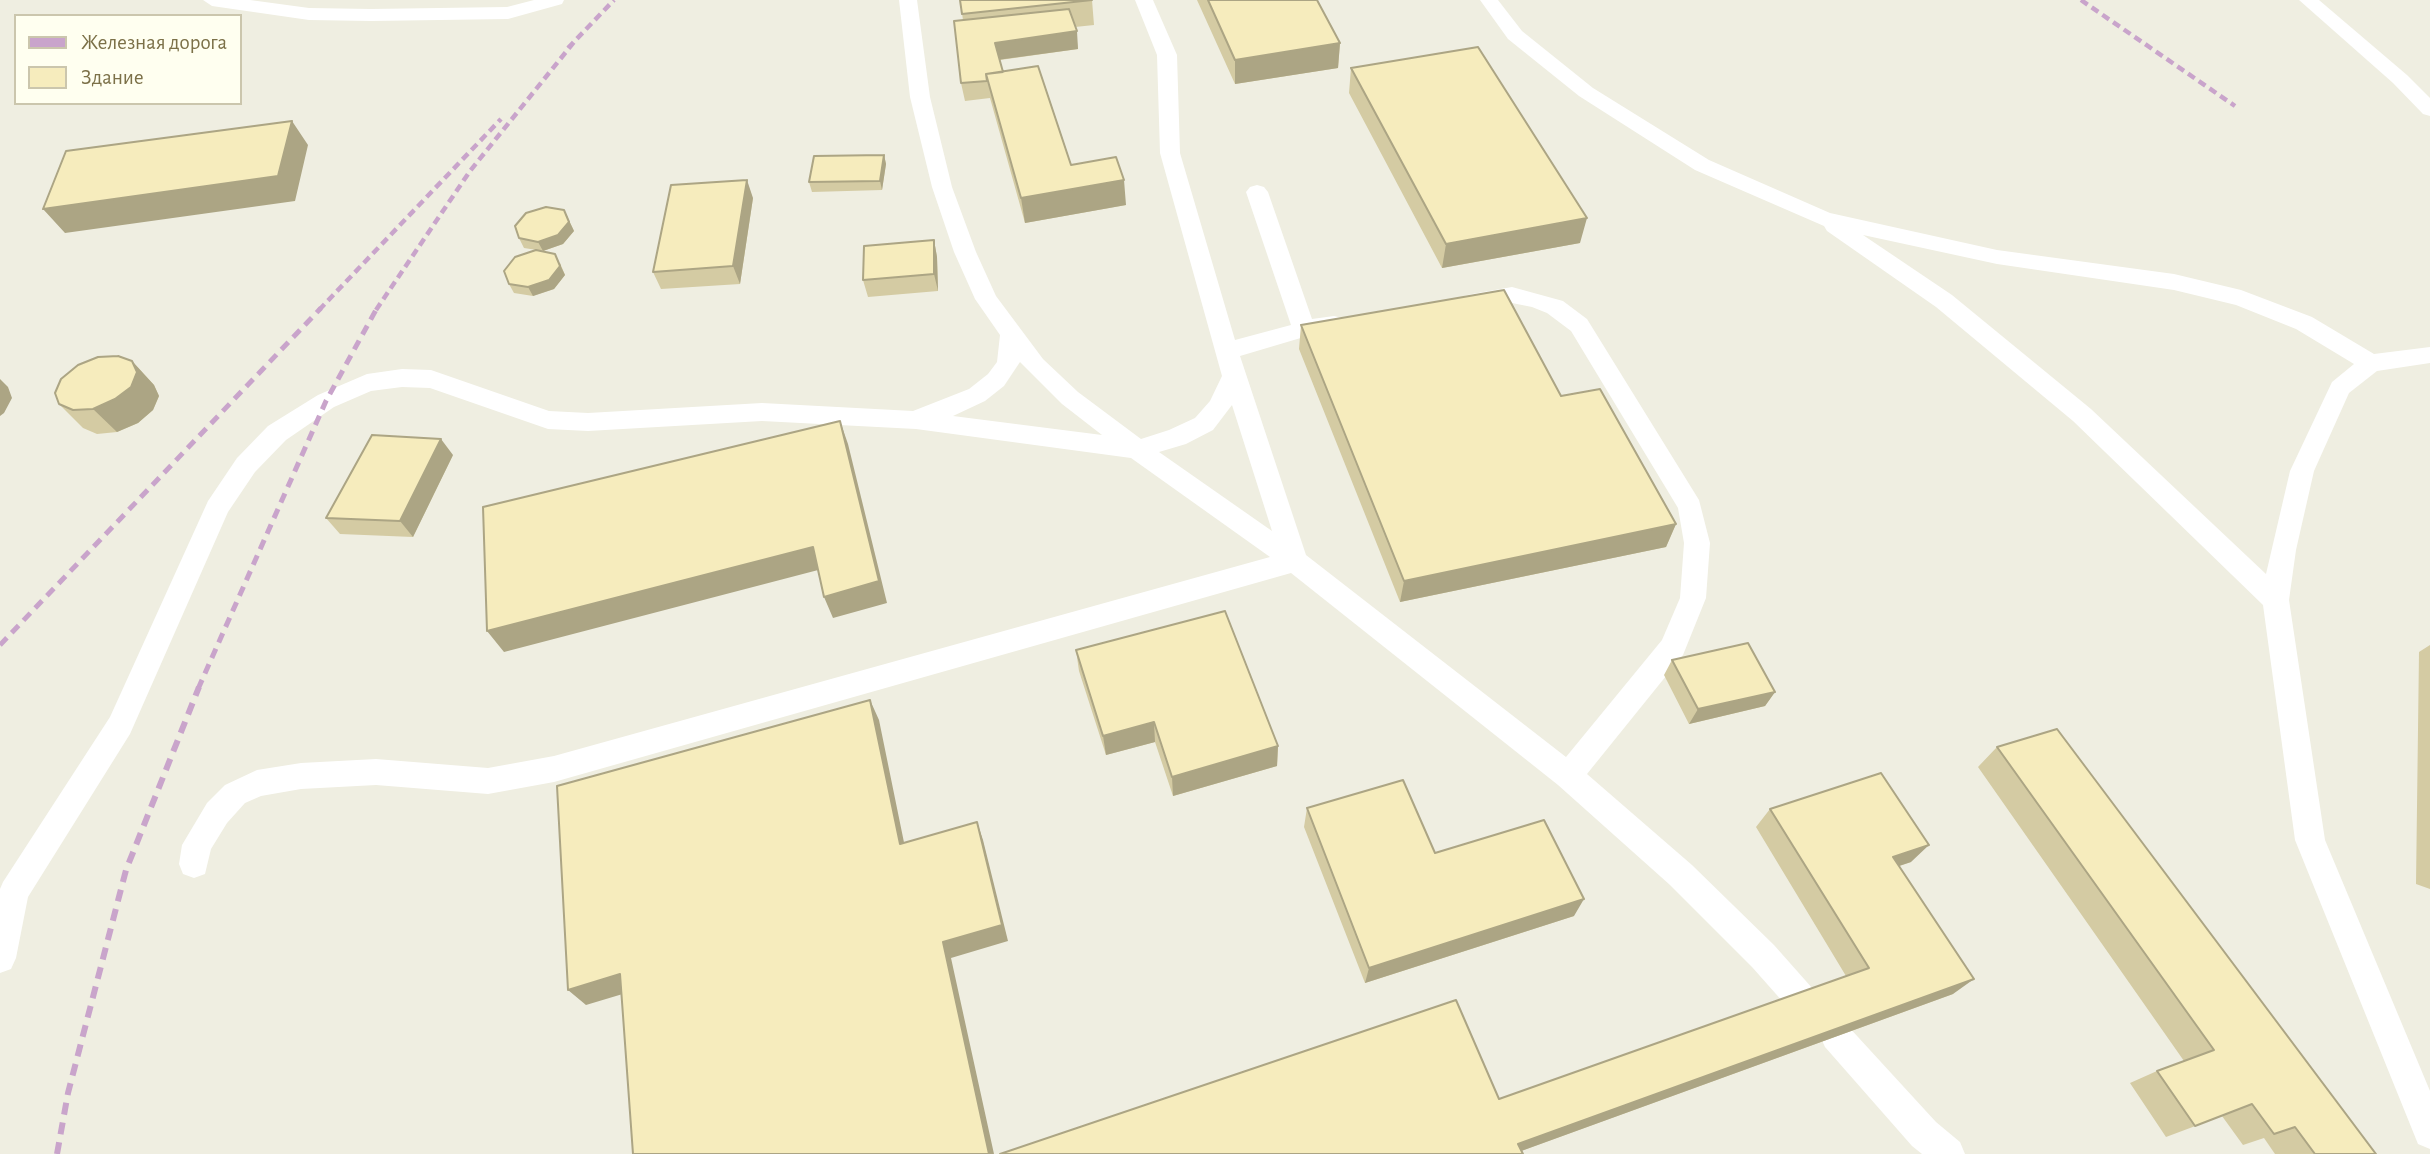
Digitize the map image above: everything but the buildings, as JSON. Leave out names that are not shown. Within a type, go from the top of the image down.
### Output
[{"type":"lane","points":[[212,0],[309,14],[371,15],[508,13],[555,0]]},
{"type":"lane","points":[[908,0],[920,97],[942,187],[965,252],[986,299],[1035,365],[1070,398],[1295,561],[1568,776],[1681,875],[1763,956],[1802,1000]]},
{"type":"lane","points":[[1144,0],[1167,55],[1170,153],[1231,363],[1295,561]]},
{"type":"lane","points":[[1489,0],[1515,35],[1586,92],[1702,165],[1824,219],[1944,301],[2082,415],[2276,600]]},
{"type":"lane","points":[[2308,0],[2400,79],[2430,110]]},
{"type":"lane","points":[[1257,192],[1304,329]]},
{"type":"lane","points":[[1824,219],[1997,257],[2174,282],[2241,298],[2304,323],[2371,363]]},
{"type":"lane","points":[[1447,306],[1512,295],[1555,307],[1579,325],[1690,507],[1697,543],[1693,598],[1673,648],[1568,776]]},
{"type":"lane","points":[[0,958],[14,892],[120,725],[217,508],[246,465],[277,433],[309,411],[368,383],[402,378],[431,379],[548,420],[587,422],[762,412],[916,419],[1137,449],[1177,437],[1204,424],[1219,406],[1231,363],[1304,329],[1356,321]]},
{"type":"lane","points":[[916,419],[977,395],[996,380],[1008,364],[1012,336]]},
{"type":"lane","points":[[2430,355],[2371,363],[2340,388],[2302,471],[2283,550],[2276,600],[2310,840],[2430,1132]]},
{"type":"lane","points":[[194,864],[197,845],[217,813],[235,794],[257,783],[301,776],[376,772],[488,781],[554,769],[1295,561]]},
{"type":"lane","points":[[1836,1036],[1924,1134],[1948,1154]]},
{"type":"shaded area","points":[[0,0],[2430,0],[2430,1154],[0,1154]]},
{"type":"railway","points":[[568,48],[614,0]]},
{"type":"railway","points":[[2081,0],[2235,106]]},
{"type":"railway","points":[[376,310],[470,171],[574,42]]},
{"type":"railway","points":[[319,310],[501,119]]},
{"type":"railway","points":[[0,645],[321,308]]},
{"type":"railway","points":[[198,689],[326,401],[377,308]]},
{"type":"railway","points":[[57,1154],[68,1093],[126,870],[199,687]]}]
